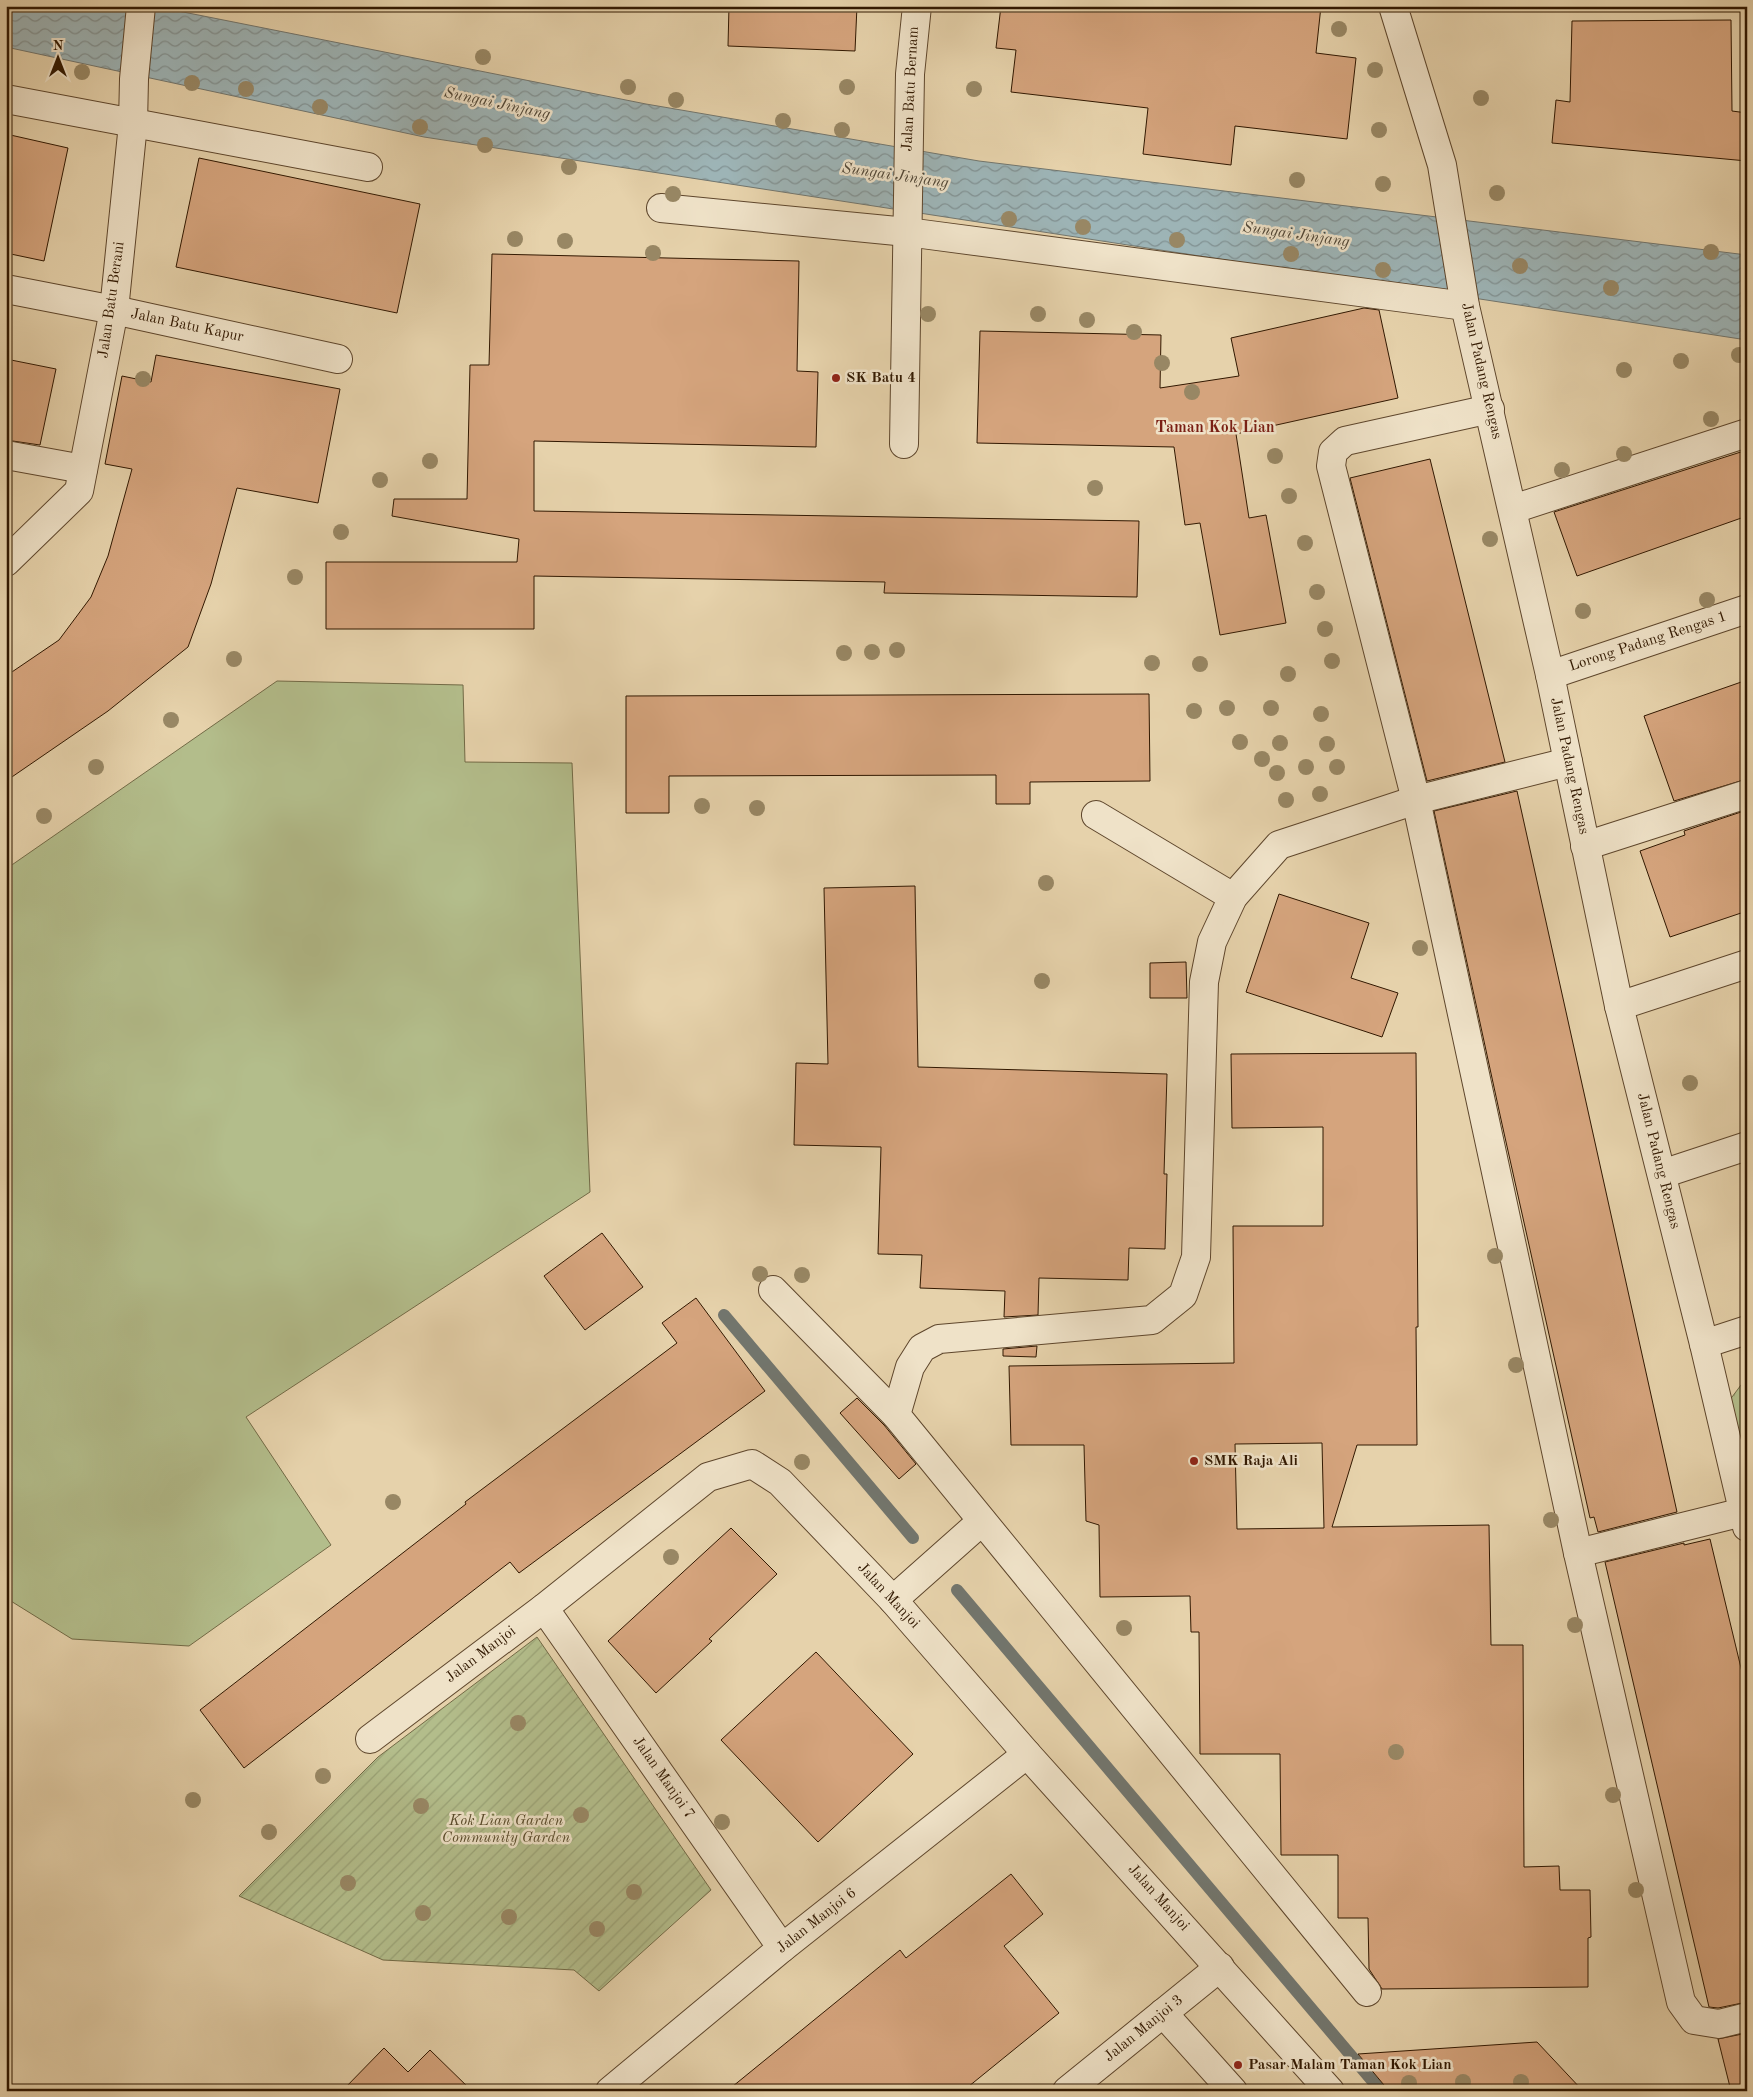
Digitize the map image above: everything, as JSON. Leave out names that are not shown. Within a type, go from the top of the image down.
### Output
[{"type":"street","name":"Jalan Batu Berani","points":[[6,562],[79,491],[114,310],[133,124],[134,78],[141,6]]},
{"type":"street","name":"Jalan Batu Bernam","points":[[904,444],[910,74],[917,6]]},
{"type":"street","name":"Jalan Padang Rengas","points":[[1393,6],[1442,165],[1465,303],[1550,675],[1619,1006],[1704,1344],[1745,1519]]},
{"type":"street","points":[[6,98],[133,124],[368,167]]},
{"type":"street","points":[[661,208],[907,219],[1465,303]]},
{"type":"street","name":"Jalan Batu Kapur","points":[[6,289],[114,310],[338,359]]},
{"type":"street","points":[[1490,409],[1345,441],[1333,452],[1331,466],[1416,800],[1578,1553],[1681,2002],[1694,2020],[1719,2024],[1747,2017]]},
{"type":"street","points":[[1513,509],[1747,433]]},
{"type":"street","points":[[6,456],[84,469]]},
{"type":"street","name":"Lorong Padang Rengas 1","points":[[1550,675],[1747,610]]},
{"type":"street","points":[[896,1415],[910,1367],[922,1348],[939,1339],[1152,1320],[1182,1295],[1196,1257],[1204,982],[1212,942],[1233,896],[1279,845],[1416,800],[1568,762]]},
{"type":"street","points":[[1585,846],[1747,794]]},
{"type":"street","points":[[1096,815],[1233,896]]},
{"type":"street","points":[[1619,1006],[1747,964]]},
{"type":"street","points":[[1662,1174],[1747,1146]]},
{"type":"street","points":[[773,1290],[896,1415],[1367,1992]]},
{"type":"street","points":[[1704,1344],[1747,1330]]},
{"type":"street","name":"Jalan Manjoi","points":[[370,1738],[544,1608],[708,1478],[752,1464],[780,1482],[893,1600],[1027,1754],[1330,2091]]},
{"type":"street","points":[[1578,1553],[1745,1519]]},
{"type":"street","points":[[893,1600],[982,1521]]},
{"type":"street","name":"Jalan Manjoi 7","points":[[544,1608],[782,1948]]},
{"type":"street","name":"Jalan Manjoi 6","points":[[610,2091],[782,1948],[1027,1754]]},
{"type":"street","name":"Jalan Manjoi 3","points":[[1067,2091],[1220,1968]]},
{"type":"street","points":[[1163,2013],[1234,2091]]},
{"type":"green space","points":[[277,681],[463,685],[465,762],[572,763],[590,1192],[246,1417],[331,1545],[189,1646],[72,1639],[6,1598],[6,869]]},
{"type":"green space","points":[[1747,1377],[1747,1473],[1729,1401]]},
{"type":"green space","name":"Kok Lian Garden Community Garden","points":[[537,1637],[711,1890],[599,1991],[574,1970],[383,1960],[239,1896],[378,1757]]},
{"type":"water","name":"Sungai Jinjang","points":[[6,6],[153,6],[646,104],[979,161],[1747,255],[1747,340],[424,137],[6,47]]},
{"type":"building","points":[[729,6],[857,6],[855,51],[728,46]]},
{"type":"building","points":[[1001,6],[1321,6],[1316,53],[1356,58],[1347,139],[1235,126],[1231,165],[1143,154],[1148,108],[1011,92],[1016,50],[996,48]]},
{"type":"building","points":[[1731,20],[1732,111],[1747,113],[1747,161],[1552,143],[1556,100],[1570,102],[1572,21]]},
{"type":"building","points":[[6,134],[68,148],[44,261],[6,253]]},
{"type":"building","points":[[199,158],[420,204],[397,313],[176,267]]},
{"type":"building","points":[[492,254],[799,261],[797,371],[818,372],[816,447],[534,441],[534,511],[1139,521],[1137,597],[884,593],[885,582],[534,576],[534,629],[326,629],[326,562],[517,562],[519,539],[392,516],[394,499],[467,499],[470,365],[489,365]]},
{"type":"building","points":[[1364,308],[1379,310],[1398,398],[1236,434],[1249,518],[1266,515],[1286,623],[1220,635],[1200,523],[1185,525],[1174,447],[977,443],[980,331],[1161,335],[1160,388],[1239,376],[1231,338]]},
{"type":"building","points":[[156,355],[340,389],[318,503],[237,488],[211,584],[188,647],[108,711],[6,781],[6,676],[59,640],[91,597],[108,556],[132,469],[105,464],[122,376],[151,382]]},
{"type":"building","points":[[6,359],[56,369],[40,445],[6,440]]},
{"type":"building","points":[[1747,450],[1747,516],[1577,576],[1554,512]]},
{"type":"building","points":[[1430,459],[1505,762],[1427,781],[1350,478]]},
{"type":"building","points":[[1747,680],[1747,779],[1674,801],[1644,716]]},
{"type":"building","points":[[1149,694],[1150,781],[1030,782],[1030,804],[996,804],[996,775],[669,776],[669,813],[626,813],[626,696]]},
{"type":"building","points":[[1517,791],[1677,1512],[1598,1532],[1594,1517],[1590,1518],[1434,811]]},
{"type":"building","points":[[1747,810],[1747,911],[1670,937],[1640,851],[1685,835],[1684,831]]},
{"type":"building","points":[[915,886],[918,1067],[1167,1074],[1164,1174],[1167,1174],[1165,1249],[1129,1248],[1128,1280],[1039,1278],[1038,1315],[1004,1317],[1005,1291],[920,1288],[922,1255],[878,1254],[881,1147],[794,1145],[796,1063],[828,1064],[824,888]]},
{"type":"building","points":[[1279,894],[1369,923],[1351,978],[1398,993],[1382,1037],[1246,992]]},
{"type":"building","points":[[1186,962],[1187,998],[1150,998],[1150,963]]},
{"type":"building","points":[[1416,1053],[1417,1445],[1357,1445],[1332,1527],[1489,1525],[1491,1645],[1523,1645],[1524,1867],[1559,1866],[1560,1890],[1590,1890],[1591,1937],[1588,1938],[1588,1987],[1382,1989],[1369,1969],[1368,1918],[1338,1918],[1338,1855],[1281,1855],[1280,1754],[1200,1754],[1199,1632],[1191,1632],[1190,1596],[1100,1597],[1099,1525],[1086,1521],[1084,1445],[1011,1445],[1009,1366],[1234,1363],[1233,1226],[1323,1226],[1323,1127],[1232,1128],[1231,1054]],"holes":[[[1322,1443],[1324,1528],[1237,1529],[1235,1444]]]},
{"type":"building","points":[[602,1233],[643,1287],[585,1330],[544,1276]]},
{"type":"building","points":[[696,1298],[765,1391],[519,1573],[510,1562],[244,1768],[200,1710],[466,1504],[465,1502],[677,1343],[662,1323]]},
{"type":"building","points":[[1037,1346],[1036,1357],[1003,1356],[1003,1349]]},
{"type":"building","points":[[857,1398],[884,1425],[916,1464],[899,1479],[840,1413]]},
{"type":"building","points":[[731,1528],[777,1574],[709,1639],[712,1641],[656,1693],[608,1641]]},
{"type":"building","points":[[1710,1539],[1747,1693],[1747,2002],[1718,2008],[1709,2007],[1605,1562],[1684,1543],[1684,1545]]},
{"type":"building","points":[[816,1652],[913,1754],[818,1842],[721,1740]]},
{"type":"building","points":[[1011,1874],[1043,1914],[1004,1946],[1059,2013],[963,2091],[727,2091],[900,1950],[906,1958]]},
{"type":"building","points":[[1747,2033],[1747,2091],[1731,2091],[1718,2039]]},
{"type":"building","points":[[1537,2042],[1583,2091],[1389,2091],[1358,2054]]},
{"type":"building","points":[[384,2048],[408,2072],[430,2050],[472,2091],[342,2091]]},
{"type":"waterway","points":[[724,1315],[913,1538]]},
{"type":"waterway","points":[[957,1590],[1381,2091]]},
{"type":"place","name":"SK Batu 4","points":[[836,378]]},
{"type":"place","name":"SMK Raja Ali","points":[[1194,1461]]},
{"type":"place","name":"Pasar Malam Taman Kok Lian","points":[[1238,2065]]},
{"type":"district","name":"Taman Kok Lian","points":[[1215,428]]}]
